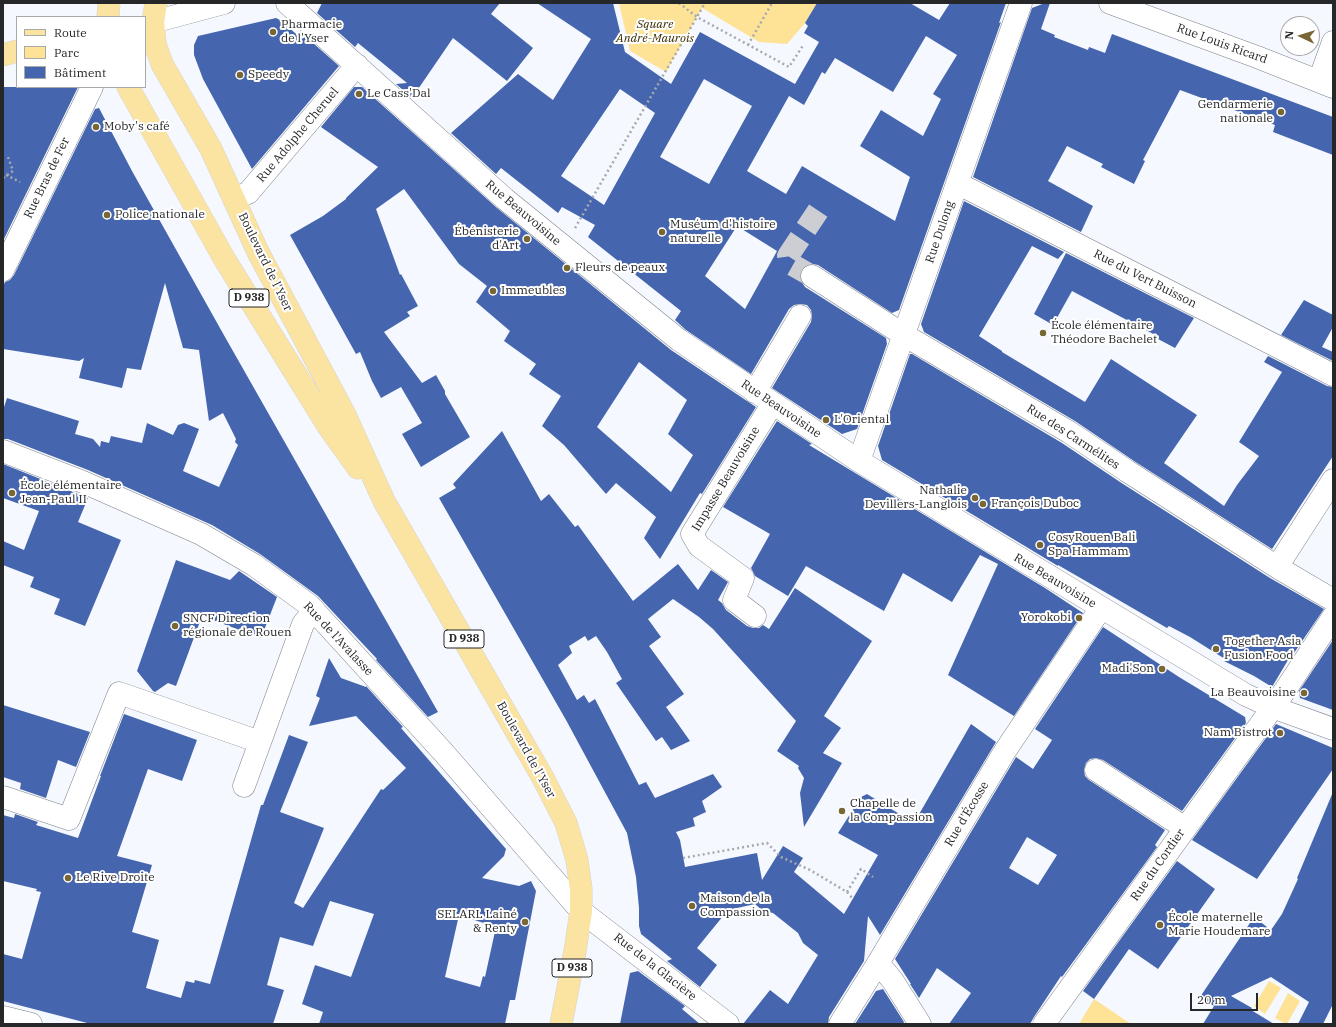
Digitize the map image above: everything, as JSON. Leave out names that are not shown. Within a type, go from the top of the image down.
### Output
[{"type":"main road","points":[[108,16],[109,3]]},
{"type":"main road","name":"Boulevard de l'Yser","points":[[151,16],[155,44],[162,64],[211,149],[258,252],[345,415],[384,501],[543,778],[566,823],[577,860],[581,889],[581,911],[561,1024]]},
{"type":"main road","points":[[3,54],[16,51]]},
{"type":"main road","name":"Boulevard de l'Yser","points":[[129,88],[225,260],[267,329],[328,426],[360,471],[384,501]]},
{"type":"street","points":[[151,16],[224,3]]},
{"type":"street","name":"Rue Beauvoisine","points":[[288,3],[504,199],[679,340],[859,461],[1246,695],[1272,708],[1333,729]]},
{"type":"street","name":"Rue Dulong","points":[[859,461],[1021,3]]},
{"type":"street","name":"Rue Louis Ricard","points":[[1110,3],[1326,84]]},
{"type":"street","points":[[1326,84],[1333,42]]},
{"type":"street","name":"Rue Adolphe Cheruel","points":[[234,198],[248,193],[357,65]]},
{"type":"street","name":"Rue Bras de Fer","points":[[3,270],[92,88]]},
{"type":"street","name":"Rue du Vert Buisson","points":[[958,183],[1333,375]]},
{"type":"street","name":"Rue des Carmélites","points":[[812,276],[904,335],[1069,432],[1277,567],[1333,600]]},
{"type":"street","points":[[764,397],[800,316]]},
{"type":"street","name":"Impasse Beauvoisine","points":[[755,616],[734,600],[744,578],[699,546],[692,534],[764,397]]},
{"type":"street","name":"Rue de l'Avalasse","points":[[3,450],[83,482],[201,534],[254,565],[309,605],[444,753],[581,911]]},
{"type":"street","points":[[1277,567],[1333,480]]},
{"type":"street","name":"Rue d'Écosse","points":[[840,1024],[1005,751],[1100,608]]},
{"type":"street","points":[[244,786],[303,624],[314,610]]},
{"type":"street","name":"Rue du Cordier","points":[[1044,1024],[1272,708],[1333,617]]},
{"type":"street","points":[[3,797],[69,819],[120,693],[260,742]]},
{"type":"street","points":[[1096,770],[1185,828]]},
{"type":"street","name":"Rue de la Glacière","points":[[581,911],[728,1024]]},
{"type":"street","points":[[878,963],[893,981],[920,1024]]},
{"type":"street","points":[[3,1017],[31,1024]]},
{"type":"path","points":[[679,3],[697,17],[789,67],[804,44]]},
{"type":"path","points":[[564,247],[705,3]]},
{"type":"path","points":[[748,45],[772,3]]},
{"type":"path","points":[[3,178],[14,171],[8,157]]},
{"type":"path","points":[[683,858],[767,844],[781,856],[810,870],[847,892],[853,898]]},
{"type":"path","points":[[847,892],[861,869],[873,876]]},
{"type":"green space","name":"Square André-Maurois","points":[[619,3],[817,3],[805,23],[787,44],[759,42],[702,8],[666,72],[630,51]]},
{"type":"green space","points":[[1269,981],[1281,988],[1265,1014],[1254,1006]]},
{"type":"green space","points":[[1288,993],[1300,1001],[1286,1024],[1275,1018]]},
{"type":"green space","points":[[1094,999],[1131,1024],[1079,1024]]},
{"type":"building","points":[[322,3],[500,3],[491,14],[533,48],[507,81],[453,38],[412,98],[396,84],[407,83],[358,43],[355,47],[317,13]]},
{"type":"building","points":[[537,3],[613,3],[625,52],[671,84],[700,32],[795,84],[819,42],[804,33],[808,26],[805,23],[817,3],[910,3],[939,20],[950,3],[1006,3],[999,23],[1001,22],[899,310],[892,313],[818,265],[807,265],[801,270],[801,281],[805,287],[886,338],[887,344],[857,429],[842,434],[772,388],[811,322],[811,310],[807,305],[794,305],[789,309],[751,374],[686,330],[675,320],[681,311],[588,237],[595,225],[562,207],[558,213],[501,168],[496,174],[451,133],[518,74],[553,100],[591,39]],"holes":[[[926,36],[957,55],[933,94],[941,99],[923,136],[881,110],[860,146],[910,177],[895,221],[802,166],[786,194],[747,171],[789,96],[804,105],[822,72],[825,74],[835,58],[893,92]],[[704,79],[752,106],[709,184],[660,157]],[[620,89],[655,113],[604,205],[561,176]],[[737,226],[777,251],[745,309],[705,276]]]},
{"type":"building","points":[[1045,3],[1050,3],[1041,29],[1055,35],[1054,37],[1088,50],[1089,47],[1105,53],[1112,34],[1333,117],[1333,155],[1273,132],[1275,125],[1180,90],[1143,160],[1145,161],[1134,184],[1101,167],[1103,164],[1067,146],[1048,181],[1093,206],[1081,232],[973,177],[1032,8]]},
{"type":"building","points":[[276,18],[302,39],[304,35],[339,66],[252,169],[203,79],[194,55],[194,45],[198,36]]},
{"type":"building","points":[[3,87],[78,88],[3,241]]},
{"type":"building","points":[[354,87],[362,87],[497,208],[671,350],[756,407],[702,494],[700,493],[660,559],[644,538],[656,517],[616,483],[606,494],[564,445],[542,426],[561,396],[529,374],[536,364],[504,341],[510,331],[476,302],[487,286],[459,264],[404,189],[376,209],[400,275],[401,274],[418,306],[407,312],[410,316],[384,332],[422,383],[436,375],[445,391],[445,394],[470,437],[421,467],[402,434],[422,423],[401,387],[381,398],[360,352],[356,354],[290,235],[323,216],[346,199],[378,167],[321,127]],"holes":[[[639,362],[687,400],[668,434],[693,455],[671,492],[597,427]]]},
{"type":"building","points":[[99,108],[132,171],[225,337],[438,712],[428,717],[376,660],[377,659],[318,596],[260,554],[212,525],[88,470],[8,439],[3,439],[3,410],[7,398],[79,421],[75,434],[93,439],[100,447],[101,441],[109,443],[111,436],[142,443],[147,423],[173,435],[178,425],[184,423],[199,429],[183,471],[219,487],[238,445],[235,442],[236,439],[223,413],[209,421],[199,350],[183,348],[165,283],[141,370],[127,368],[122,388],[79,378],[84,358],[79,361],[3,349],[3,286],[5,282],[10,280],[14,275],[95,109]]},
{"type":"building","points":[[964,201],[1064,252],[1058,259],[1032,246],[979,336],[1002,352],[1085,402],[1111,359],[1197,415],[1164,463],[1224,506],[1237,485],[1259,456],[1239,442],[1282,372],[1264,362],[1268,356],[1327,386],[1333,387],[1333,456],[1272,549],[1134,461],[1075,421],[924,332],[921,324]]},
{"type":"building","points":[[1066,253],[1194,318],[1175,348],[1158,339],[1159,337],[1072,291],[1053,325],[1034,314]]},
{"type":"building","points":[[1304,300],[1333,315],[1333,327],[1322,347],[1333,352],[1333,361],[1281,335]]},
{"type":"building","points":[[910,354],[1062,443],[1270,578],[1324,609],[1294,653],[1294,650],[1272,687],[1224,661],[1225,659],[1190,637],[1169,626],[1167,628],[1058,566],[882,460],[878,446]]},
{"type":"building","points":[[777,421],[812,444],[809,445],[1045,588],[1083,613],[1014,716],[948,675],[998,564],[980,555],[952,602],[903,573],[884,611],[806,566],[788,596],[755,576],[751,568],[770,534],[723,507]]},
{"type":"building","points":[[502,431],[541,501],[549,494],[575,527],[578,525],[633,601],[678,564],[698,590],[711,570],[728,582],[718,600],[722,603],[726,610],[747,626],[759,628],[763,625],[769,629],[795,588],[872,641],[824,716],[841,728],[823,753],[842,763],[804,827],[800,793],[804,778],[798,768],[799,766],[777,751],[796,721],[713,629],[699,617],[673,599],[648,619],[661,637],[649,646],[684,694],[666,707],[690,741],[671,750],[662,737],[656,741],[616,683],[622,679],[596,636],[588,641],[585,636],[569,646],[572,653],[558,665],[577,700],[584,695],[589,703],[595,699],[639,785],[646,782],[655,798],[713,774],[722,787],[702,801],[706,812],[693,818],[695,826],[676,832],[680,840],[685,867],[757,853],[762,880],[783,846],[803,858],[794,872],[844,914],[878,855],[838,833],[861,797],[867,794],[914,823],[971,724],[996,742],[880,935],[868,916],[864,961],[829,1017],[828,1024],[743,1024],[770,990],[788,1004],[818,955],[803,943],[798,933],[773,913],[763,911],[755,904],[728,910],[697,948],[717,965],[700,987],[667,961],[672,959],[641,934],[639,926],[636,877],[627,833],[566,720],[439,498],[456,488],[453,484]]},
{"type":"building","points":[[3,464],[88,498],[78,522],[121,540],[85,626],[54,614],[60,599],[30,587],[34,577],[3,565],[3,541],[24,550],[39,511],[3,498]]},
{"type":"building","name":"SNCF Direction régionale de Rouen","points":[[176,560],[230,580],[239,571],[277,597],[261,638],[202,616],[176,686],[168,683],[155,692],[137,671]]},
{"type":"building","points":[[1103,627],[1179,677],[1245,717],[1246,723],[1182,811],[1103,760],[1096,758],[1090,759],[1086,763],[1084,770],[1085,776],[1089,780],[1165,830],[1155,845],[1157,847],[1062,977],[1061,976],[1030,1024],[949,1024],[971,993],[937,968],[919,998],[895,959],[1016,757],[1033,769],[1052,740],[1035,729]],"holes":[[[1027,837],[1057,855],[1038,885],[1009,868]]]},
{"type":"building","points":[[1333,640],[1333,710],[1300,698],[1299,691]]},
{"type":"building","points":[[329,658],[341,678],[366,686],[403,727],[401,728],[506,849],[504,856],[482,878],[519,886],[531,881],[536,891],[515,1000],[510,1000],[505,1024],[319,1024],[323,1012],[302,1004],[315,965],[351,977],[374,914],[330,901],[313,946],[280,937],[267,985],[284,990],[273,1024],[91,1024],[3,1001],[3,954],[22,959],[41,892],[36,891],[37,889],[3,881],[3,815],[14,818],[15,814],[38,822],[36,825],[78,838],[124,714],[197,740],[182,781],[148,769],[117,856],[152,865],[132,932],[159,940],[146,988],[181,998],[186,981],[194,983],[195,980],[210,984],[261,805],[263,805],[289,735],[308,742],[280,812],[324,828],[294,903],[303,908],[381,789],[383,790],[406,768],[356,716],[309,726],[320,698],[316,696]],"holes":[[[459,915],[496,927],[485,977],[483,976],[480,987],[445,977]]]},
{"type":"building","points":[[3,705],[90,732],[76,767],[58,760],[46,798],[20,789],[21,783],[3,777]]},
{"type":"building","points":[[1276,724],[1333,748],[1333,769],[1257,879],[1192,840]]},
{"type":"building","points":[[1333,792],[1333,1004],[1323,1024],[1298,1024],[1309,1002],[1271,977],[1231,996],[1252,1008],[1251,1010],[1274,1024],[1203,1024],[1214,1006],[1200,997],[1254,917],[1271,930],[1282,914],[1298,879],[1297,878]]},
{"type":"building","points":[[1177,861],[1215,889],[1158,969],[1129,949],[1094,999],[1083,991]]},
{"type":"building","points":[[638,971],[685,1006],[682,1009],[700,1024],[620,1024],[630,973]]},
{"type":"building","points":[[883,989],[904,1022],[903,1024],[855,1024],[876,991]]},
{"type":"tunnel","points":[[812,276],[789,263],[788,256],[824,202]]},
{"type":"place","name":"Pharmacie de l'Yser","points":[[273,32]]},
{"type":"place","name":"Speedy","points":[[240,75]]},
{"type":"place","name":"Le Cass'Dal","points":[[359,94]]},
{"type":"place","name":"Gendarmerie nationale","points":[[1281,112]]},
{"type":"place","name":"Moby's café","points":[[96,127]]},
{"type":"place","name":"Police nationale","points":[[107,215]]},
{"type":"place","name":"Muséum d'histoire naturelle","points":[[662,232]]},
{"type":"place","name":"Ébénisterie d'Art","points":[[527,239]]},
{"type":"place","name":"Fleurs de peaux","points":[[567,268]]},
{"type":"place","name":"Immeubles","points":[[493,291]]},
{"type":"place","name":"École élémentaire Théodore Bachelet","points":[[1043,333]]},
{"type":"place","name":"L'Oriental","points":[[826,420]]},
{"type":"place","name":"École élémentaire Jean-Paul II","points":[[12,493]]},
{"type":"place","name":"Nathalie Devillers-Langlois","points":[[975,498]]},
{"type":"place","name":"François Duboc","points":[[983,504]]},
{"type":"place","name":"CosyRouen Bali Spa Hammam","points":[[1040,545]]},
{"type":"place","name":"Yorokobi","points":[[1079,618]]},
{"type":"place","name":"SNCF Direction régionale de Rouen","points":[[175,626]]},
{"type":"place","name":"Together Asia Fusion Food","points":[[1216,649]]},
{"type":"place","name":"Madi'Son","points":[[1162,669]]},
{"type":"place","name":"La Beauvoisine","points":[[1304,693]]},
{"type":"place","name":"Nam Bistrot","points":[[1280,733]]},
{"type":"place","name":"Chapelle de la Compassion","points":[[842,811]]},
{"type":"place","name":"Le Rive Droite","points":[[68,878]]},
{"type":"place","name":"Maison de la Compassion","points":[[692,906]]},
{"type":"place","name":"SELARL Lainé & Renty","points":[[525,922]]},
{"type":"place","name":"École maternelle Marie Houdemare","points":[[1160,925]]}]
